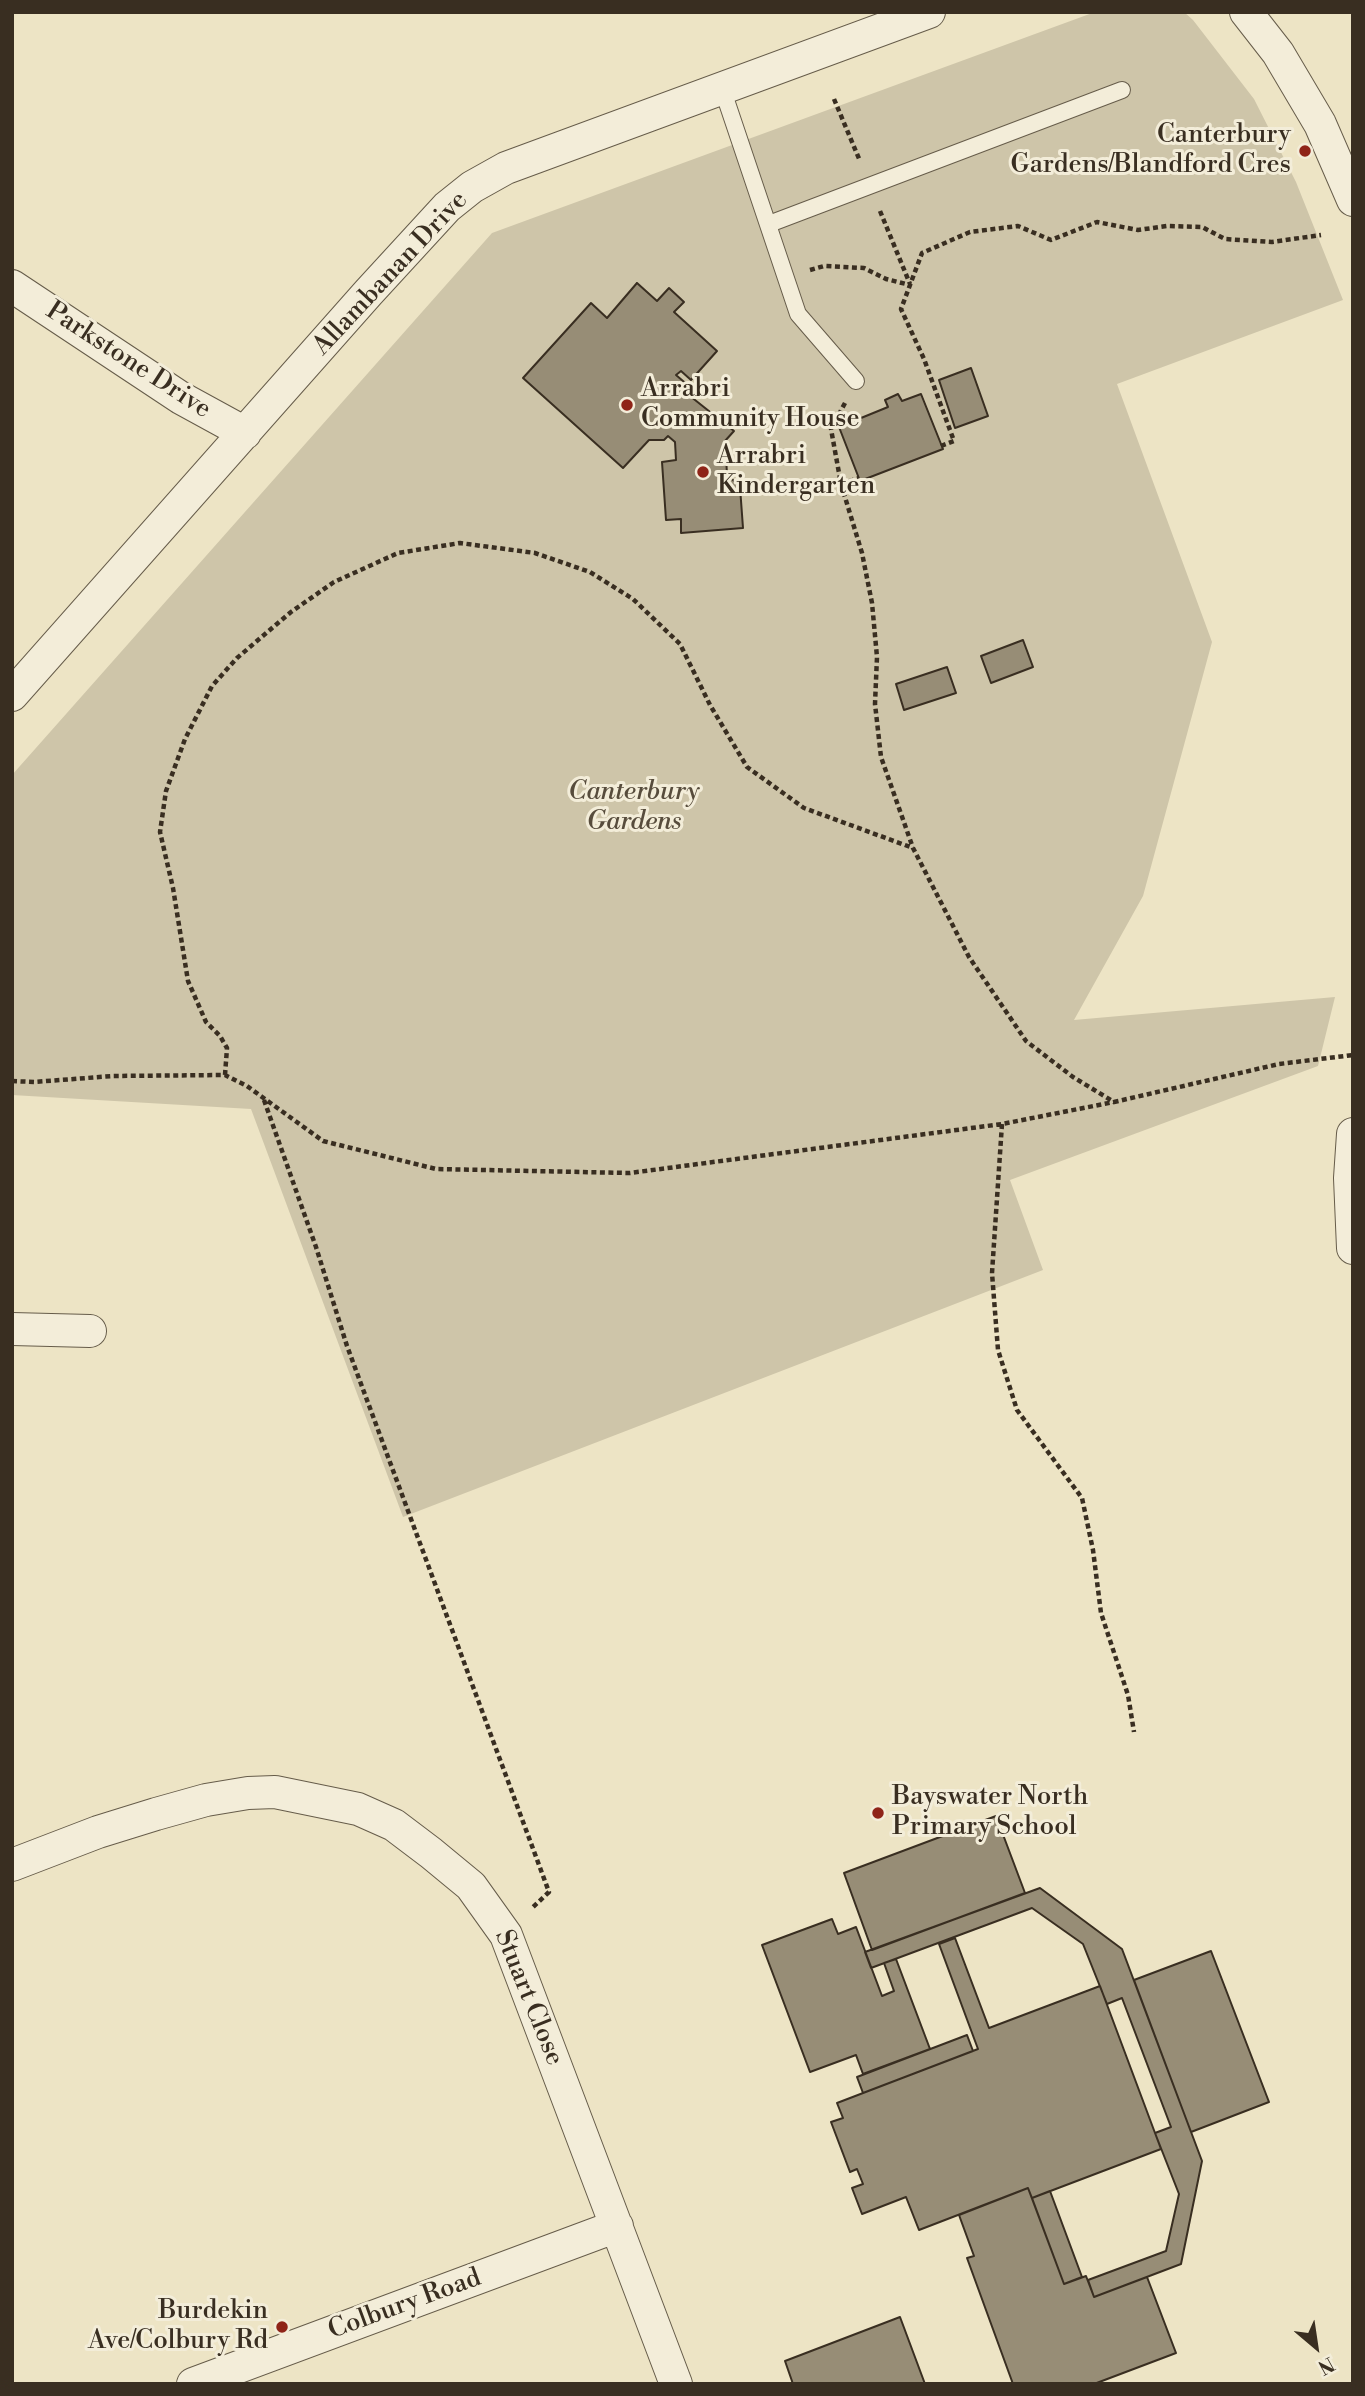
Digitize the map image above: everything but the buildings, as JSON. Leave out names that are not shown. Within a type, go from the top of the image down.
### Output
[{"type":"street","name":"Allambanan Drive","points":[[12,695],[439,217],[472,187],[506,168],[929,12]]},
{"type":"street","points":[[1246,12],[1278,53],[1320,124],[1353,200]]},
{"type":"street","name":"Parkstone Drive","points":[[12,286],[181,398],[245,433]]},
{"type":"street","points":[[1353,1133],[1350,1178],[1353,1248]]},
{"type":"street","points":[[12,1329],[90,1331]]},
{"type":"street","name":"Stuart Close","points":[[12,1864],[156,1814],[206,1800],[248,1793],[275,1792],[358,1809],[394,1825],[471,1886],[506,1935],[676,2384]]},
{"type":"street","name":"Colbury Road","points":[[193,2384],[617,2226]]},
{"type":"lane","points":[[722,88],[798,314],[856,381]]},
{"type":"lane","points":[[769,224],[1122,90]]},
{"type":"path","points":[[942,446],[954,441],[924,359],[901,309],[922,253],[971,232],[1018,226],[1051,240],[1097,222],[1138,230],[1167,226],[1202,227],[1225,239],[1272,242],[1321,235]]},
{"type":"path","points":[[785,276],[824,266],[864,268],[886,279],[910,285]]},
{"type":"path","points":[[856,381],[831,429],[841,484],[862,553],[872,603],[877,657],[875,704],[881,757],[913,848],[970,957],[1026,1041],[1073,1077],[1114,1102]]},
{"type":"path","points":[[841,484],[859,478]]},
{"type":"path","points":[[225,1075],[227,1048],[220,1036],[206,1023],[188,981],[173,888],[160,832],[166,791],[185,739],[212,686],[237,658],[290,612],[334,582],[398,553],[460,543],[535,553],[590,572],[634,599],[680,644],[710,705],[747,767],[804,808],[913,848]]},
{"type":"path","points":[[12,1081],[113,1076],[225,1075],[247,1086],[323,1141],[436,1169],[630,1173],[1002,1124],[1114,1102],[1279,1064],[1353,1055]]},
{"type":"path","points":[[264,1100],[316,1247],[347,1346],[549,1892],[506,1935]]},
{"type":"path","points":[[1002,1124],[992,1273],[998,1350],[1017,1410],[1082,1498],[1093,1550],[1101,1613],[1128,1695],[1134,1732]]},
{"type":"green space","name":"Canterbury Gardens","points":[[1095,12],[1184,12],[1193,20],[1254,99],[1296,182],[1343,300],[1117,384],[1212,642],[1143,896],[1074,1020],[1335,997],[1318,1066],[1010,1180],[1043,1270],[403,1517],[251,1109],[12,1095],[12,775],[492,233]]},
{"type":"place","name":"Canterbury Gardens/Blandford Cres","points":[[1305,151]]},
{"type":"place","name":"Arrabri Community House","points":[[627,405]]},
{"type":"place","name":"Arrabri Kindergarten","points":[[703,472]]},
{"type":"place","name":"Bayswater North Primary School","points":[[878,1813]]},
{"type":"place","name":"Burdekin Ave/Colbury Rd","points":[[282,2327]]}]
